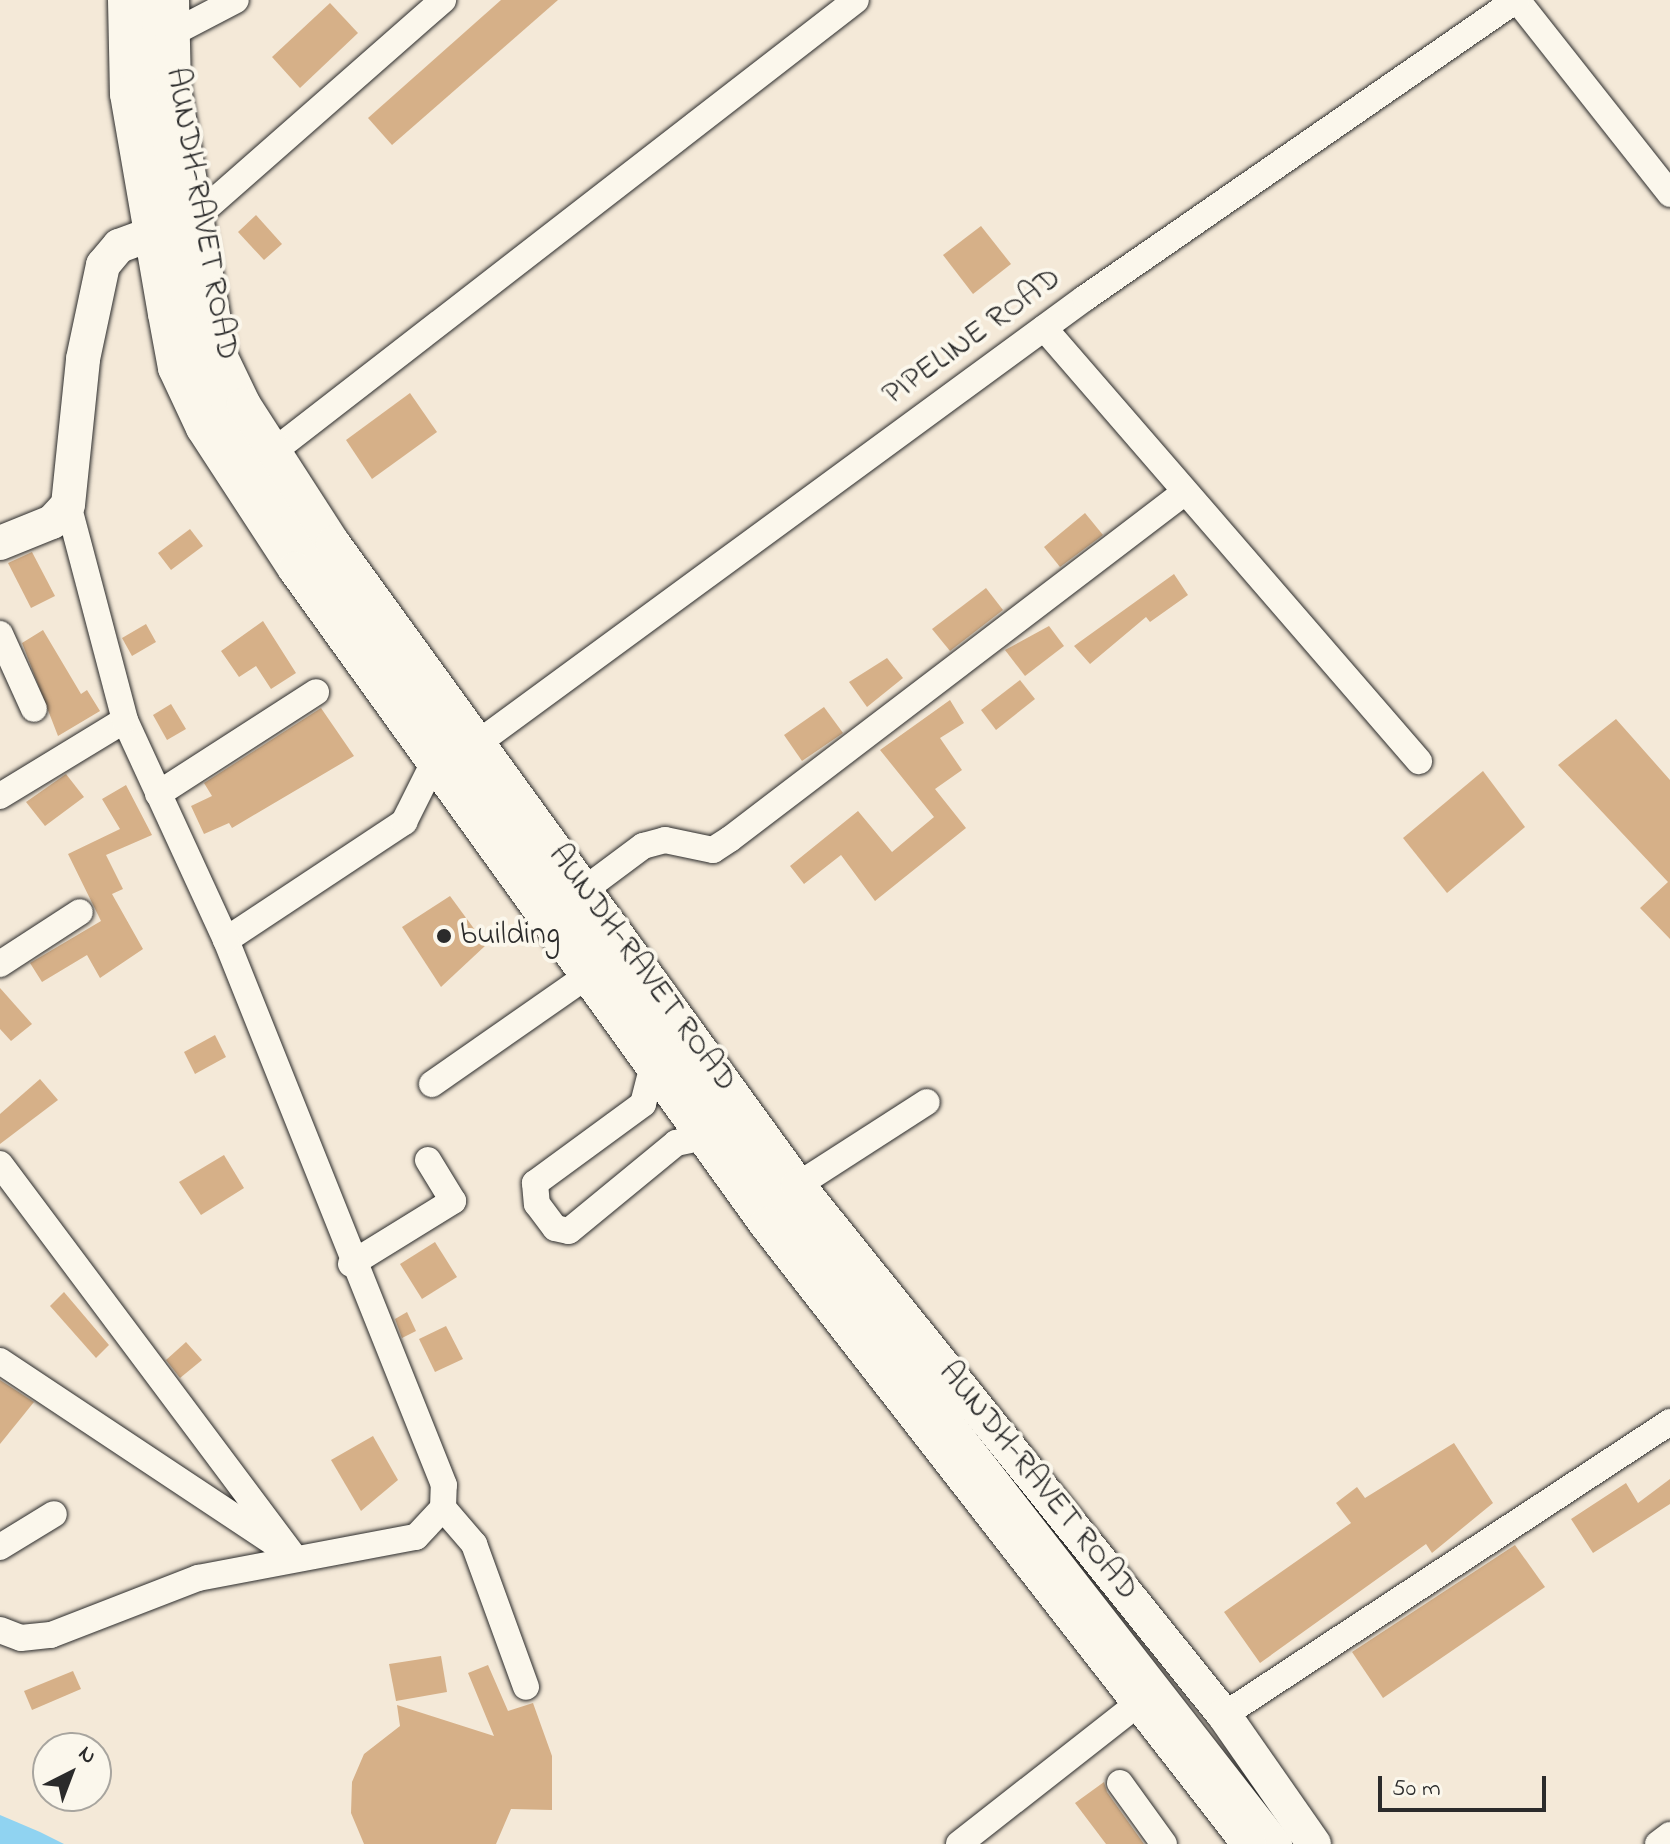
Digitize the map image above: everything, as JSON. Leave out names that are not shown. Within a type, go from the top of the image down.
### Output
[{"type":"main road","name":"AUNDH-RAVET ROAD","points":[[125,0],[127,94],[220,355],[274,451],[478,743],[798,1185],[1224,1715],[1314,1844]]},
{"type":"main road","name":"AUNDH-RAVET ROAD","points":[[172,0],[175,368],[203,428],[434,762],[704,1137],[1249,1844]]},
{"type":"main road","points":[[0,543],[52,522],[68,505],[83,359],[103,265],[119,246],[174,224]]},
{"type":"street","points":[[148,0],[151,92],[206,382],[314,556],[785,1209],[1279,1844]]},
{"type":"street","points":[[171,34],[236,0]]},
{"type":"street","points":[[174,224],[443,0]]},
{"type":"street","points":[[274,451],[856,0]]},
{"type":"street","points":[[1516,0],[1670,194]]},
{"type":"street","name":"PIPELINE ROAD","points":[[478,743],[1044,328],[1516,0]]},
{"type":"street","points":[[1044,328],[1419,761]]},
{"type":"street","points":[[584,890],[643,846],[665,840],[713,850],[730,839],[1185,492]]},
{"type":"street","points":[[0,1630],[21,1638],[51,1635],[198,1578],[293,1556],[416,1537],[443,1508],[444,1485],[351,1264],[226,940],[125,720],[68,505]]},
{"type":"street","points":[[0,634],[34,709]]},
{"type":"street","points":[[158,794],[316,692]]},
{"type":"street","points":[[0,796],[125,720]]},
{"type":"street","points":[[226,940],[404,822],[434,762]]},
{"type":"street","points":[[0,964],[80,912]]},
{"type":"street","points":[[432,1084],[588,975]]},
{"type":"street","points":[[653,1065],[643,1104],[535,1183],[537,1204],[555,1228],[569,1231],[676,1143],[704,1137]]},
{"type":"street","points":[[798,1185],[927,1102]]},
{"type":"street","points":[[351,1264],[453,1201],[428,1160]]},
{"type":"street","points":[[0,1164],[293,1556]]},
{"type":"street","points":[[0,1361],[293,1556]]},
{"type":"street","points":[[1224,1715],[1670,1422]]},
{"type":"street","points":[[443,1508],[474,1544],[526,1687]]},
{"type":"street","points":[[0,1547],[54,1514]]},
{"type":"street","points":[[959,1844],[1139,1703]]},
{"type":"street","points":[[1120,1783],[1164,1844]]},
{"type":"street","points":[[1658,1844],[1670,1835]]},
{"type":"water","points":[[0,1815],[40,1832],[64,1844],[0,1844]]},
{"type":"building","points":[[501,0],[558,0],[392,145],[368,118]]},
{"type":"building","points":[[330,3],[358,33],[300,88],[272,57]]},
{"type":"building","points":[[256,215],[282,244],[264,260],[238,232]]},
{"type":"building","points":[[981,226],[1011,264],[973,294],[943,255]]},
{"type":"building","points":[[410,393],[437,432],[372,479],[346,440]]},
{"type":"building","points":[[1085,513],[1103,535],[1060,567],[1044,547]]},
{"type":"building","points":[[190,529],[203,546],[171,570],[158,553]]},
{"type":"building","points":[[32,552],[55,596],[31,608],[8,563]]},
{"type":"building","points":[[1174,574],[1188,595],[1150,622],[1146,617],[1090,664],[1074,646]]},
{"type":"building","points":[[986,588],[1003,610],[950,651],[932,629]]},
{"type":"building","points":[[263,621],[296,673],[271,689],[256,666],[239,677],[221,651]]},
{"type":"building","points":[[146,624],[156,642],[132,656],[122,638]]},
{"type":"building","points":[[1049,626],[1064,646],[1025,676],[1005,650]]},
{"type":"building","points":[[43,630],[81,694],[87,690],[100,711],[58,736],[22,643]]},
{"type":"building","points":[[887,658],[903,678],[867,707],[849,682]]},
{"type":"building","points":[[1020,680],[1035,699],[996,730],[981,710]]},
{"type":"building","points":[[950,700],[964,723],[940,738],[962,770],[935,789],[966,828],[875,901],[841,855],[804,884],[790,866],[858,811],[892,852],[934,817],[880,750]]},
{"type":"building","points":[[171,704],[186,729],[167,740],[153,715]]},
{"type":"building","points":[[824,707],[843,733],[802,761],[784,735]]},
{"type":"building","points":[[321,708],[354,756],[232,828],[229,823],[204,834],[191,806],[212,796],[204,783]]},
{"type":"building","points":[[1616,719],[1670,780],[1670,939],[1640,908],[1668,882],[1558,765]]},
{"type":"building","points":[[1483,771],[1525,827],[1447,893],[1403,838]]},
{"type":"building","points":[[66,774],[84,797],[45,826],[26,802]]},
{"type":"building","points":[[126,785],[152,835],[106,855],[123,889],[112,894],[143,949],[100,978],[87,955],[42,982],[30,963],[101,921],[68,854],[120,829],[102,799]]},
{"type":"building","name":"building","points":[[450,896],[486,945],[441,987],[402,927]]},
{"type":"building","points":[[0,988],[32,1024],[11,1041],[0,1029]]},
{"type":"building","points":[[215,1035],[226,1057],[195,1074],[184,1052]]},
{"type":"building","points":[[40,1079],[58,1100],[0,1144],[0,1114]]},
{"type":"building","points":[[224,1155],[244,1188],[201,1215],[179,1182]]},
{"type":"building","points":[[435,1242],[457,1277],[422,1299],[400,1264]]},
{"type":"building","points":[[64,1292],[109,1345],[96,1358],[50,1306]]},
{"type":"building","points":[[407,1312],[416,1331],[402,1338],[395,1319]]},
{"type":"building","points":[[446,1326],[463,1359],[435,1372],[419,1339]]},
{"type":"building","points":[[186,1342],[202,1360],[180,1378],[166,1360]]},
{"type":"building","points":[[0,1380],[34,1402],[0,1444]]},
{"type":"building","points":[[373,1436],[398,1480],[361,1511],[331,1460]]},
{"type":"building","points":[[1454,1443],[1493,1503],[1432,1553],[1426,1544],[1260,1663],[1224,1612],[1351,1523],[1336,1503],[1357,1487],[1365,1498]]},
{"type":"building","points":[[1670,1479],[1670,1504],[1593,1553],[1571,1519],[1626,1483],[1638,1503]]},
{"type":"building","points":[[1515,1545],[1545,1587],[1383,1698],[1352,1652]]},
{"type":"building","points":[[441,1656],[447,1692],[396,1701],[389,1664]]},
{"type":"building","points":[[488,1665],[508,1711],[533,1703],[552,1756],[552,1810],[511,1809],[496,1844],[364,1844],[351,1813],[352,1782],[364,1754],[400,1726],[397,1705],[494,1736],[468,1673]]},
{"type":"building","points":[[73,1671],[81,1689],[32,1710],[24,1691]]},
{"type":"building","points":[[1104,1782],[1107,1792],[1144,1844],[1106,1844],[1075,1803]]},
{"type":"place","name":"building","points":[[444,936]]}]
